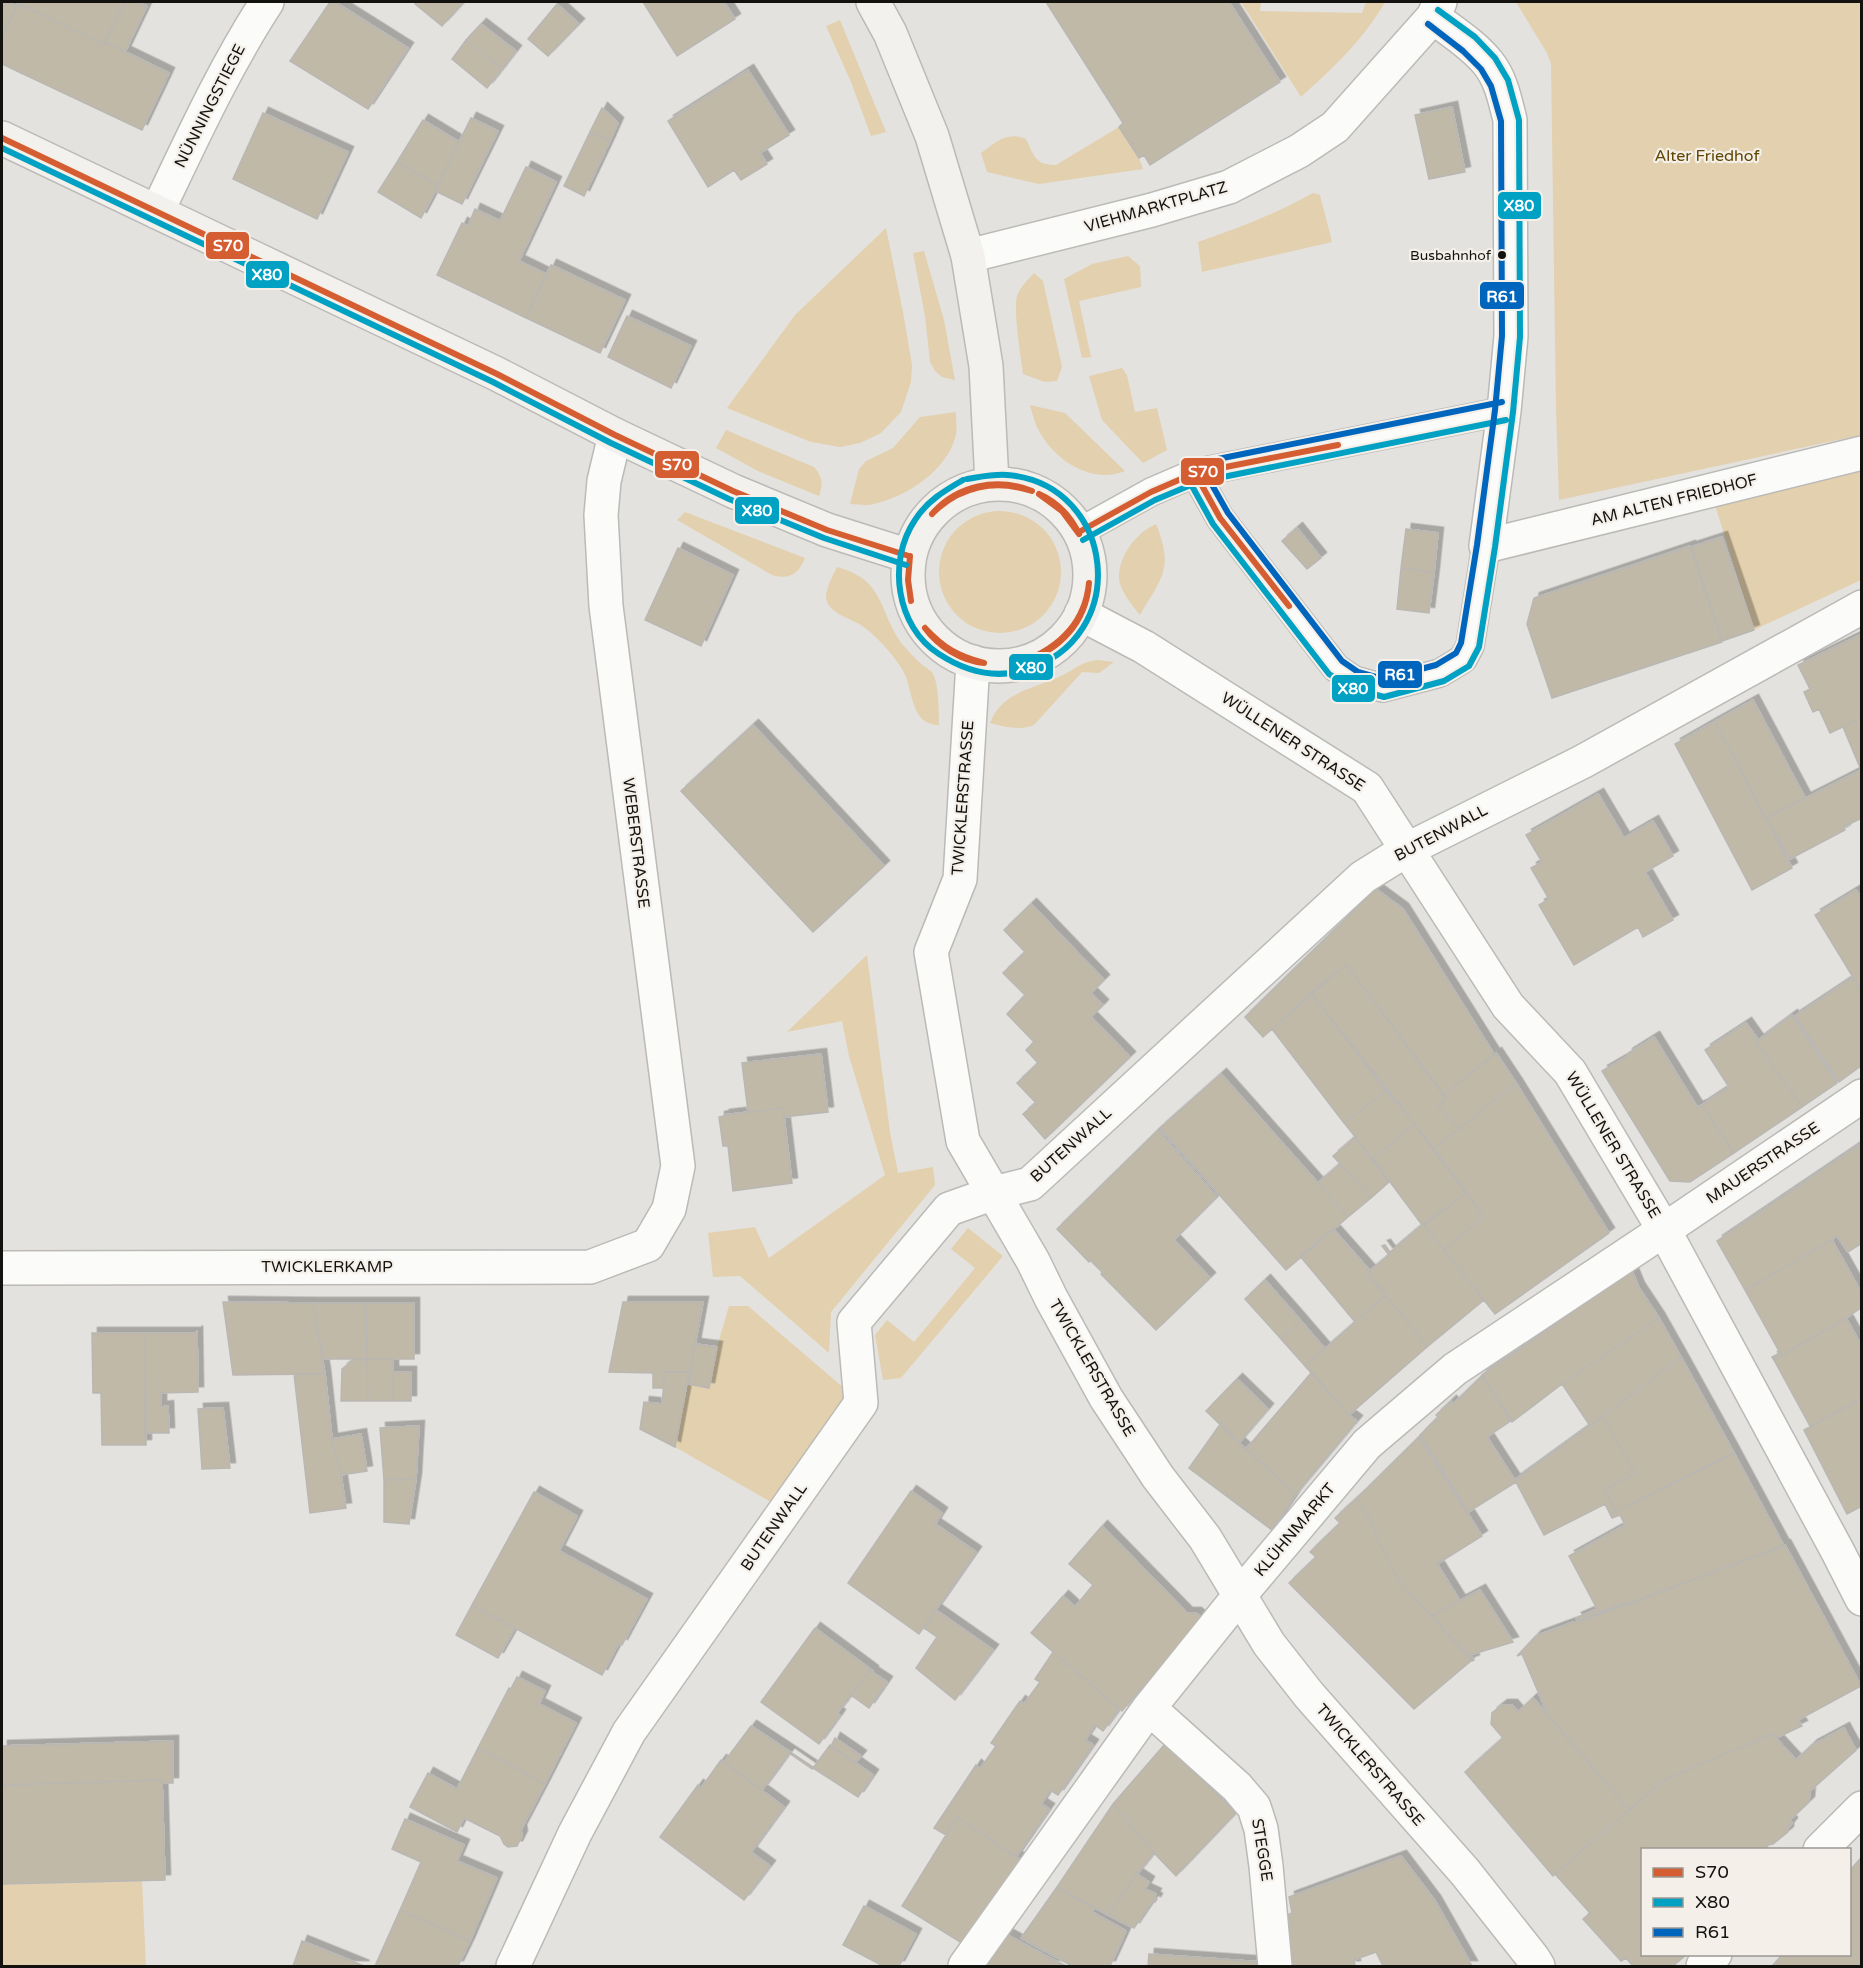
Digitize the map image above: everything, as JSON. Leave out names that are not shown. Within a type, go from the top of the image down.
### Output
[{"type":"street","name":"NÜNNINGSTIEGE","points":[[157,212],[221,81],[248,31],[267,2]]},
{"type":"street","points":[[873,2],[890,33],[932,136],[968,256],[986,366],[992,483]]},
{"type":"street","name":"VIEHMARKTPLATZ","points":[[968,256],[1141,213],[1229,187],[1299,152],[1335,128],[1437,9],[1489,63],[1503,90],[1510,120],[1511,336],[1504,411],[1486,546]]},
{"type":"street","points":[[2,138],[497,374],[615,435],[733,491],[827,530],[909,556]]},
{"type":"street","name":"WEBERSTRASSE","points":[[615,435],[604,481],[601,515],[606,606],[678,1166],[669,1209],[648,1245]]},
{"type":"street","name":"AM ALTEN FRIEDHOF","points":[[1486,546],[1862,453]]},
{"type":"street","points":[[992,483],[1018,485],[1043,495],[1064,511],[1079,532],[1087,552],[1088,594],[1073,628],[1063,640],[1036,658],[1006,666],[989,666],[973,662],[949,651],[929,633],[914,610],[908,584],[909,556],[917,534],[930,514],[948,499],[968,488],[992,483]]},
{"type":"street","name":"BUTENWALL","points":[[513,1966],[575,1833],[629,1732],[861,1403],[854,1322],[949,1209],[994,1193],[1030,1184],[1364,876],[1408,849],[1582,762],[1862,607]]},
{"type":"street","name":"WÜLLENER STRASSE","points":[[1081,614],[1144,647],[1367,788],[1508,1006],[1570,1072],[1664,1230],[1862,1599]]},
{"type":"street","name":"TWICKLERSTRASSE","points":[[973,662],[960,879],[931,952],[963,1141],[1033,1261],[1106,1398],[1158,1477],[1205,1539],[1269,1644],[1309,1695],[1465,1872],[1538,1966]]},
{"type":"street","name":"MAUERSTRASSE","points":[[1664,1230],[1862,1096]]},
{"type":"street","name":"KLÜHNMARKT","points":[[965,1966],[1149,1708],[1367,1444],[1455,1369],[1664,1230]]},
{"type":"street","name":"TWICKLERKAMP","points":[[2,1268],[590,1267],[648,1245]]},
{"type":"street","name":"STEGGE","points":[[1149,1708],[1237,1787],[1254,1807],[1261,1829],[1266,1866],[1275,1966]]},
{"type":"street","points":[[1822,1848],[1862,1809]]},
{"type":"lane","points":[[1079,532],[1151,492],[1195,473],[1504,411]]},
{"type":"lane","name":"VIEHMARKTPLATZ","points":[[1195,473],[1220,518],[1336,668],[1354,680],[1383,688],[1440,673],[1463,659],[1470,646],[1486,546]]},
{"type":"green space","points":[[1241,2],[1261,2],[1260,11],[1362,13],[1366,2],[1385,2],[1358,41],[1301,97]]},
{"type":"green space","name":"Alter Friedhof","points":[[1516,2],[1861,2],[1861,435],[1559,500],[1551,64],[1547,53]]},
{"type":"green space","points":[[840,20],[886,132],[871,136],[851,82],[826,26]]},
{"type":"green space","points":[[1119,127],[1139,158],[1143,169],[1039,184],[987,172],[981,153],[1002,139],[1013,136],[1026,139],[1039,161],[1056,165]]},
{"type":"green space","points":[[1313,193],[1320,195],[1332,242],[1202,272],[1198,242],[1257,220]]},
{"type":"green space","points":[[886,228],[912,365],[911,382],[901,412],[881,433],[860,443],[840,447],[811,442],[727,408],[795,315]]},
{"type":"green space","points":[[924,251],[944,320],[955,380],[942,377],[930,362],[925,316],[913,253]]},
{"type":"green space","points":[[1128,256],[1140,266],[1141,287],[1079,301],[1091,357],[1082,358],[1064,279],[1092,264]]},
{"type":"green space","points":[[1034,273],[1043,281],[1062,367],[1057,381],[1045,382],[1023,374],[1016,303],[1020,290]]},
{"type":"green space","points":[[1122,368],[1127,375],[1135,412],[1157,408],[1167,450],[1143,463],[1102,420],[1089,376]]},
{"type":"green space","points":[[1030,405],[1065,413],[1125,471],[1099,475],[1086,472],[1062,459],[1044,439],[1037,427]]},
{"type":"green space","points":[[956,412],[956,435],[944,460],[935,471],[912,488],[887,500],[871,505],[850,504],[859,469],[866,461],[893,448],[920,417]]},
{"type":"green space","points":[[726,430],[814,467],[821,481],[819,496],[758,471],[716,448]]},
{"type":"green space","points":[[1861,469],[1861,580],[1754,630],[1714,502]]},
{"type":"green space","points":[[1000,511],[1023,515],[1043,529],[1057,549],[1061,572],[1057,595],[1043,615],[1023,629],[1000,633],[977,629],[957,615],[943,595],[939,572],[943,549],[957,529],[977,515]]},
{"type":"green space","points":[[685,512],[805,558],[800,568],[793,574],[783,577],[772,575],[677,520]]},
{"type":"green space","points":[[1156,524],[1165,563],[1159,581],[1140,615],[1121,587],[1120,569],[1130,545]]},
{"type":"green space","points":[[837,567],[853,573],[873,589],[903,645],[933,674],[938,692],[939,725],[930,724],[919,715],[903,671],[880,641],[867,629],[830,607],[826,597],[827,590]]},
{"type":"green space","points":[[1097,660],[1114,662],[1099,673],[1082,672],[1034,725],[1017,728],[990,723],[995,712],[1011,697],[1063,675],[1082,664]]},
{"type":"green space","points":[[867,955],[890,1132],[898,1173],[933,1167],[935,1185],[831,1312],[829,1353],[740,1276],[713,1277],[708,1233],[755,1227],[769,1258],[885,1175],[849,1056],[842,1021],[787,1032]]},
{"type":"green space","points":[[968,1228],[1003,1256],[901,1378],[883,1380],[875,1335],[887,1320],[914,1342],[975,1268],[951,1249]]},
{"type":"green space","points":[[729,1306],[748,1306],[845,1389],[847,1401],[771,1502],[675,1447],[688,1384],[709,1388],[717,1347]]},
{"type":"green space","points":[[142,1880],[146,1966],[2,1966],[2,1884]]},
{"type":"building","points":[[2,2],[16,6],[2,37]]},
{"type":"building","points":[[18,2],[125,2],[104,45]]},
{"type":"building","points":[[125,2],[137,2],[147,6],[125,52],[105,42]]},
{"type":"building","points":[[330,2],[335,2],[408,48],[368,109],[290,61]]},
{"type":"building","points":[[417,2],[464,2],[442,26],[415,4]]},
{"type":"building","points":[[643,2],[724,2],[735,19],[677,56]]},
{"type":"building","points":[[1046,2],[1229,2],[1280,82],[1150,165],[1144,155],[1139,158],[1119,127],[1123,123]]},
{"type":"building","points":[[18,3],[104,45],[105,42],[169,73],[142,130],[2,64],[2,37]]},
{"type":"building","points":[[557,4],[579,24],[548,56],[528,39]]},
{"type":"building","points":[[481,24],[516,51],[502,69],[466,40]]},
{"type":"building","points":[[466,40],[502,69],[487,88],[452,59]]},
{"type":"building","points":[[748,70],[789,135],[760,153],[767,164],[741,180],[734,170],[708,187],[668,121]]},
{"type":"building","points":[[1452,107],[1465,172],[1429,179],[1415,115]]},
{"type":"building","points":[[602,108],[618,123],[610,141],[590,132]]},
{"type":"building","points":[[263,113],[348,152],[317,219],[233,179]]},
{"type":"building","points":[[471,118],[498,131],[462,204],[435,191]]},
{"type":"building","points":[[471,118],[438,186],[397,162],[423,120],[459,142]]},
{"type":"building","points":[[590,132],[610,141],[584,196],[564,186]]},
{"type":"building","points":[[397,162],[438,186],[421,218],[378,192]]},
{"type":"building","points":[[526,167],[556,182],[519,261],[546,274],[526,318],[437,275],[462,223],[468,226],[475,209],[500,221]]},
{"type":"building","points":[[551,265],[625,300],[600,353],[526,318]]},
{"type":"building","points":[[627,316],[691,346],[671,388],[608,357]]},
{"type":"building","points":[[1297,528],[1321,558],[1307,569],[1282,541]]},
{"type":"building","points":[[1406,529],[1438,533],[1434,573],[1401,568]]},
{"type":"building","points":[[1722,537],[1754,630],[1722,641],[1691,547]]},
{"type":"building","points":[[1690,546],[1722,642],[1552,698],[1527,624],[1534,598]]},
{"type":"building","points":[[678,548],[733,575],[701,646],[645,620]]},
{"type":"building","points":[[1401,568],[1434,573],[1429,613],[1397,609]]},
{"type":"building","points":[[1862,634],[1862,718],[1830,733],[1819,709],[1813,712],[1804,692],[1810,689],[1798,665]]},
{"type":"building","points":[[1753,700],[1805,798],[1765,818],[1715,721]]},
{"type":"building","points":[[1862,718],[1862,770],[1861,770],[1843,727]]},
{"type":"building","points":[[1715,721],[1792,868],[1752,890],[1675,744]]},
{"type":"building","points":[[753,725],[884,866],[813,932],[681,791]]},
{"type":"building","points":[[1861,770],[1862,818],[1843,827],[1845,830],[1790,859],[1766,818]]},
{"type":"building","points":[[1598,794],[1624,838],[1653,821],[1673,856],[1645,872],[1673,920],[1643,937],[1638,927],[1574,965],[1539,905],[1549,899],[1531,868],[1542,862],[1526,835]]},
{"type":"building","points":[[1376,889],[1403,909],[1494,1054],[1444,1095],[1346,964],[1263,1037],[1245,1017]]},
{"type":"building","points":[[1856,890],[1862,899],[1862,992],[1815,915]]},
{"type":"building","points":[[1031,904],[1104,980],[1091,993],[1103,1005],[1091,1017],[1130,1057],[1045,1139],[1023,1114],[1036,1103],[1017,1083],[1038,1063],[1026,1050],[1034,1042],[1007,1014],[1025,995],[1003,973],[1025,952],[1004,930]]},
{"type":"building","points":[[1346,964],[1446,1099],[1438,1105],[1459,1129],[1434,1149],[1311,993]]},
{"type":"building","points":[[1852,978],[1862,992],[1862,1065],[1839,1082],[1795,1016]]},
{"type":"building","points":[[1311,993],[1386,1091],[1344,1123],[1272,1029]]},
{"type":"building","points":[[1792,1015],[1837,1083],[1802,1107],[1756,1042]]},
{"type":"building","points":[[1746,1023],[1758,1040],[1756,1042],[1802,1107],[1734,1153],[1702,1105],[1729,1087],[1705,1050]]},
{"type":"building","points":[[1654,1037],[1697,1107],[1702,1105],[1734,1153],[1690,1182],[1670,1181],[1602,1071]]},
{"type":"building","points":[[1496,1053],[1516,1083],[1459,1129],[1438,1105],[1446,1099],[1444,1095]]},
{"type":"building","points":[[821,1054],[828,1112],[784,1117],[783,1108],[748,1112],[742,1063]]},
{"type":"building","points":[[1221,1074],[1348,1217],[1286,1270],[1160,1128]]},
{"type":"building","points":[[1516,1083],[1609,1233],[1495,1314],[1444,1250],[1484,1216],[1434,1149]]},
{"type":"building","points":[[1386,1091],[1396,1103],[1398,1101],[1414,1124],[1373,1159],[1344,1123]]},
{"type":"building","points":[[783,1108],[792,1183],[733,1191],[728,1146],[723,1146],[719,1117]]},
{"type":"building","points":[[1414,1124],[1466,1193],[1422,1225],[1373,1159]]},
{"type":"building","points":[[1158,1130],[1217,1197],[1174,1240],[1210,1278],[1156,1330],[1101,1274],[1102,1272],[1057,1229]]},
{"type":"building","points":[[1355,1137],[1389,1182],[1371,1198],[1333,1156]]},
{"type":"building","points":[[1862,1143],[1862,1243],[1848,1252],[1837,1236],[1745,1290],[1717,1241]]},
{"type":"building","points":[[1340,1164],[1371,1198],[1348,1217],[1318,1183]]},
{"type":"building","points":[[1466,1193],[1484,1216],[1444,1250],[1424,1225]]},
{"type":"building","points":[[1423,1224],[1484,1300],[1427,1347],[1368,1275],[1389,1255],[1382,1246],[1385,1245],[1390,1252]]},
{"type":"building","points":[[1333,1229],[1371,1272],[1368,1275],[1386,1295],[1355,1322],[1300,1256]]},
{"type":"building","points":[[1832,1240],[1862,1294],[1862,1307],[1774,1360],[1772,1357],[1780,1353],[1745,1290]]},
{"type":"building","points":[[1632,1271],[1639,1288],[1659,1318],[1562,1384],[1512,1422],[1482,1375]]},
{"type":"building","points":[[1265,1280],[1301,1321],[1281,1339],[1245,1299]]},
{"type":"building","points":[[1386,1295],[1427,1347],[1349,1415],[1305,1366]]},
{"type":"building","points":[[223,1302],[313,1303],[325,1374],[233,1375]]},
{"type":"building","points":[[623,1302],[703,1302],[690,1372],[665,1372],[663,1388],[653,1388],[653,1373],[609,1372]]},
{"type":"building","points":[[313,1303],[366,1303],[367,1359],[323,1359]]},
{"type":"building","points":[[366,1303],[414,1303],[414,1359],[367,1359]]},
{"type":"building","points":[[1659,1318],[1681,1357],[1590,1426],[1562,1384]]},
{"type":"building","points":[[1846,1318],[1862,1347],[1862,1398],[1810,1426],[1774,1360]]},
{"type":"building","points":[[1301,1321],[1325,1349],[1305,1366],[1281,1339]]},
{"type":"building","points":[[197,1331],[198,1392],[161,1393],[161,1407],[168,1406],[169,1433],[145,1433],[145,1333],[196,1333]]},
{"type":"building","points":[[92,1333],[145,1333],[146,1445],[102,1445],[101,1393],[93,1393]]},
{"type":"building","points":[[695,1344],[717,1347],[709,1388],[688,1384]]},
{"type":"building","points":[[1681,1357],[1734,1453],[1616,1511],[1605,1489],[1635,1474],[1603,1416]]},
{"type":"building","points":[[367,1359],[393,1359],[393,1401],[368,1401]]},
{"type":"building","points":[[367,1359],[368,1401],[341,1401],[342,1369],[353,1360]]},
{"type":"building","points":[[393,1372],[411,1372],[411,1401],[393,1401]]},
{"type":"building","points":[[665,1372],[689,1372],[675,1447],[640,1429],[644,1402],[662,1404]]},
{"type":"building","points":[[1312,1372],[1349,1415],[1357,1421],[1296,1494],[1246,1449]]},
{"type":"building","points":[[294,1374],[325,1374],[332,1439],[346,1508],[310,1513]]},
{"type":"building","points":[[1482,1376],[1512,1420],[1487,1437],[1516,1482],[1467,1513],[1468,1511],[1420,1435],[1438,1417],[1436,1415],[1451,1401],[1453,1404]]},
{"type":"building","points":[[1237,1379],[1268,1409],[1239,1443],[1206,1411]]},
{"type":"building","points":[[1862,1398],[1862,1506],[1847,1514],[1804,1430]]},
{"type":"building","points":[[223,1408],[230,1468],[202,1469],[198,1409]]},
{"type":"building","points":[[1603,1416],[1635,1474],[1605,1489],[1616,1511],[1610,1514],[1605,1504],[1544,1535],[1515,1480]]},
{"type":"building","points":[[1221,1423],[1239,1443],[1296,1494],[1272,1530],[1189,1468]]},
{"type":"building","points":[[419,1426],[416,1479],[384,1480],[380,1428]]},
{"type":"building","points":[[361,1434],[367,1471],[341,1475],[332,1439]]},
{"type":"building","points":[[1419,1437],[1482,1536],[1437,1564],[1460,1601],[1431,1616],[1400,1582],[1374,1534],[1377,1532],[1357,1498]]},
{"type":"building","points":[[1734,1453],[1784,1546],[1578,1622],[1576,1618],[1597,1609],[1569,1556],[1625,1525],[1620,1515],[1612,1518],[1610,1514]]},
{"type":"building","points":[[416,1479],[409,1524],[384,1522],[384,1480]]},
{"type":"building","points":[[911,1491],[942,1513],[935,1524],[976,1552],[919,1634],[848,1583]]},
{"type":"building","points":[[534,1492],[577,1516],[559,1551],[647,1599],[622,1645],[619,1643],[602,1675],[472,1605]]},
{"type":"building","points":[[1357,1498],[1377,1532],[1374,1534],[1400,1582],[1472,1660],[1414,1709],[1289,1583],[1316,1557],[1310,1552],[1340,1523],[1335,1518]]},
{"type":"building","points":[[1102,1526],[1187,1613],[1196,1613],[1203,1619],[1144,1689],[1142,1687],[1122,1711],[1031,1633],[1063,1596],[1075,1607],[1093,1585],[1069,1564]]},
{"type":"building","points":[[1785,1545],[1861,1686],[1798,1720],[1802,1726],[1776,1738],[1772,1734],[1664,1780],[1629,1810],[1548,1715],[1522,1654],[1517,1656],[1536,1636]]},
{"type":"building","points":[[1480,1590],[1513,1642],[1470,1655],[1474,1660],[1472,1661],[1431,1616]]},
{"type":"building","points":[[472,1605],[515,1628],[498,1658],[456,1635]]},
{"type":"building","points":[[936,1610],[993,1650],[955,1700],[916,1668],[937,1637],[924,1628]]},
{"type":"building","points":[[815,1628],[873,1671],[871,1673],[869,1670],[837,1713],[840,1715],[819,1744],[761,1702]]},
{"type":"building","points":[[1053,1652],[1119,1709],[1103,1731],[1095,1725],[1085,1740],[1093,1745],[1058,1795],[1050,1790],[1041,1804],[1049,1809],[1016,1857],[957,1817],[946,1835],[934,1828],[976,1765],[980,1769],[996,1746],[991,1743],[1020,1701],[1024,1704],[1040,1682],[1035,1679]]},
{"type":"building","points":[[869,1670],[887,1682],[869,1708],[851,1695]]},
{"type":"building","points":[[517,1677],[545,1691],[539,1704],[576,1723],[545,1784],[478,1748]]},
{"type":"building","points":[[1533,1698],[1629,1810],[1553,1876],[1465,1772],[1503,1738],[1491,1724],[1492,1713],[1502,1705],[1512,1705],[1518,1712]]},
{"type":"building","points":[[751,1726],[813,1767],[812,1769],[789,1753],[762,1790],[724,1762]]},
{"type":"building","points":[[1844,1728],[1856,1750],[1810,1791],[1809,1802],[1790,1820],[1792,1823],[1788,1832],[1773,1844],[1769,1844],[1766,1848],[1641,1848],[1641,1956],[1685,1956],[1673,1966],[1633,1966],[1626,1958],[1621,1961],[1583,1919],[1590,1913],[1555,1874],[1664,1780],[1772,1734],[1796,1760],[1812,1745]]},
{"type":"building","points":[[835,1738],[861,1756],[855,1763],[831,1747]]},
{"type":"building","points":[[173,1741],[173,1783],[162,1783],[162,1780],[2,1785],[2,1746]]},
{"type":"building","points":[[1165,1744],[1236,1813],[1176,1876],[1113,1804]]},
{"type":"building","points":[[830,1745],[873,1775],[858,1797],[813,1768]]},
{"type":"building","points":[[478,1748],[545,1784],[521,1830],[522,1836],[517,1846],[508,1847],[500,1836],[464,1818],[457,1832],[410,1807],[428,1773],[457,1789]]},
{"type":"building","points":[[721,1760],[784,1807],[751,1852],[770,1866],[744,1900],[660,1837],[698,1785],[701,1788]]},
{"type":"building","points":[[162,1780],[165,1880],[2,1884],[2,1785]]},
{"type":"building","points":[[1113,1804],[1154,1853],[1108,1915],[1057,1887]]},
{"type":"building","points":[[957,1817],[1021,1860],[965,1945],[902,1906]]},
{"type":"building","points":[[405,1819],[464,1845],[457,1861],[497,1878],[470,1941],[400,1910],[421,1862],[392,1849]]},
{"type":"building","points":[[1401,1856],[1435,1901],[1472,1966],[1383,1966],[1376,1952],[1354,1960],[1355,1966],[1293,1966],[1287,1915],[1292,1913],[1289,1897]]},
{"type":"building","points":[[1862,1857],[1862,1966],[1772,1966],[1781,1956],[1851,1956],[1851,1869]]},
{"type":"building","points":[[1137,1874],[1149,1882],[1145,1889],[1156,1894],[1154,1897],[1157,1899],[1155,1902],[1153,1900],[1134,1928],[1108,1915]]},
{"type":"building","points":[[1057,1887],[1094,1908],[1092,1912],[1126,1931],[1110,1966],[1072,1966],[1021,1938]]},
{"type":"building","points":[[864,1906],[916,1934],[899,1966],[883,1966],[843,1945]]},
{"type":"building","points":[[400,1910],[470,1941],[458,1966],[375,1966]]},
{"type":"building","points":[[1006,1934],[1052,1959],[1049,1966],[984,1966]]},
{"type":"building","points":[[302,1941],[364,1966],[293,1966]]},
{"type":"building","points":[[1149,1954],[1262,1962],[1262,1966],[1148,1966]]},
{"type":"building","points":[[1052,1959],[1066,1966],[1049,1966]]},
{"type":"transit line","name":"X80","points":[[1187,477],[1213,524],[1329,674],[1351,688],[1384,697],[1444,681],[1469,666],[1479,647],[1495,547],[1513,412],[1520,337],[1519,120],[1508,80],[1495,58],[1475,37],[1438,10]]},
{"type":"transit line","name":"R61","points":[[1203,469],[1228,513],[1342,661],[1358,672],[1383,679],[1436,665],[1456,653],[1461,643],[1477,545],[1495,410],[1502,336],[1501,121],[1491,86],[1481,69],[1463,51],[1428,24]]},
{"type":"transit line","name":"S70","points":[[2,138],[497,374],[615,435],[733,491],[827,530],[909,556]]},
{"type":"transit line","name":"X80","points":[[2,148],[493,382],[611,443],[729,499],[824,538],[906,565]]},
{"type":"transit line","name":"R61","points":[[1193,464],[1502,402]]},
{"type":"transit line","name":"X80","points":[[1083,540],[1155,500],[1198,482],[1506,420]]},
{"type":"transit line","name":"S70","points":[[1079,532],[1151,492],[1195,473],[1338,445]]},
{"type":"transit line","name":"S70","points":[[1195,473],[1220,518],[1289,606]]},
{"type":"transit line","name":"X80","points":[[963,480],[930,502],[915,520],[906,536],[899,573],[900,592],[905,611],[924,642],[959,665],[980,672],[1003,674],[1025,670],[1060,653],[1083,627],[1096,597],[1097,564],[1089,532],[1071,505],[1043,485],[1007,475],[967,479]]},
{"type":"transit line","name":"S70","points":[[932,514],[953,496],[978,486],[1005,485],[1032,491]]},
{"type":"transit line","name":"S70","points":[[932,514],[954,497],[978,488],[1005,486],[1032,491]]},
{"type":"transit line","name":"S70","points":[[1039,494],[1052,501],[1063,511],[1079,534]]},
{"type":"transit line","name":"S70","points":[[1039,494],[1062,511],[1079,534]]},
{"type":"transit line","name":"S70","points":[[910,556],[908,580],[911,601]]},
{"type":"transit line","name":"S70","points":[[1022,662],[1047,650],[1068,633],[1082,611],[1089,583]]},
{"type":"transit line","name":"S70","points":[[1022,662],[1048,651],[1068,633],[1082,611],[1089,583]]},
{"type":"transit line","name":"S70","points":[[925,628],[951,650],[984,663]]},
{"type":"transit line","name":"S70","points":[[925,628],[936,641],[951,652],[975,662],[984,663]]},
{"type":"place","name":"Busbahnhof","points":[[1502,255]]}]
